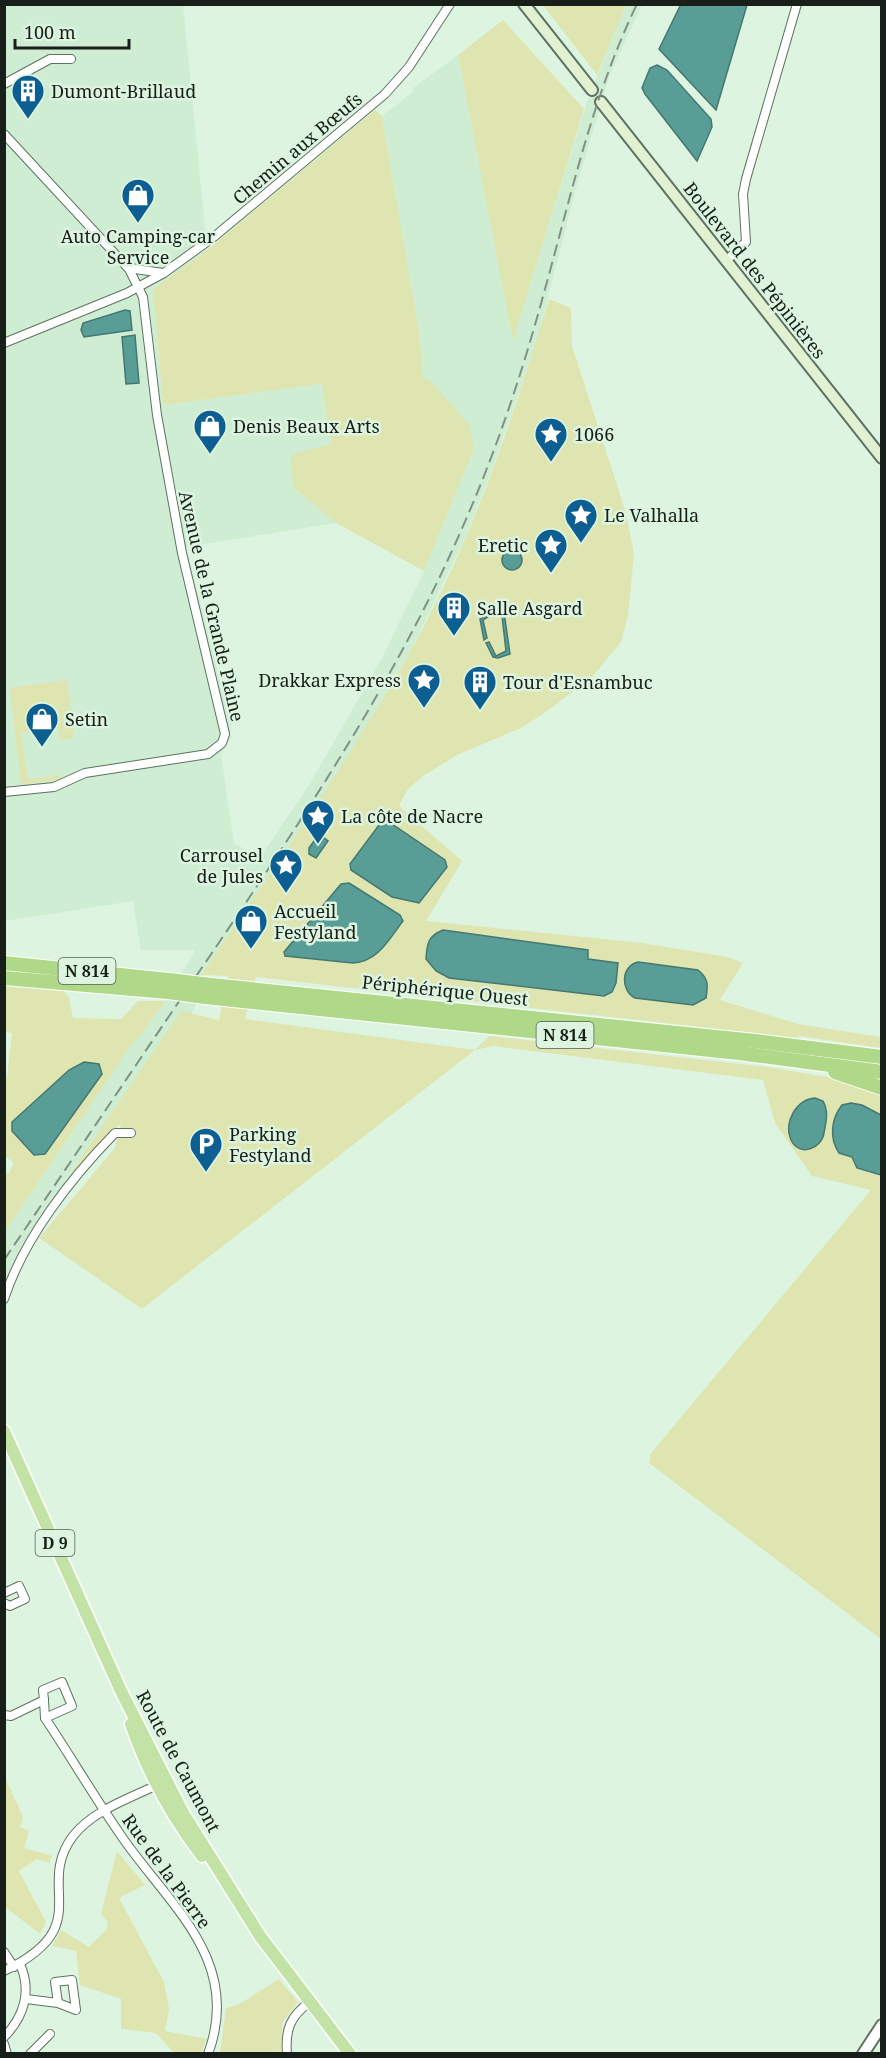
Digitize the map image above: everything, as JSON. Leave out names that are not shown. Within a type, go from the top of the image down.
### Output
[{"type":"highway","name":"Périphérique Ouest","points":[[4,963],[208,991],[739,1053],[882,1072]]},
{"type":"highway","name":"Périphérique Ouest","points":[[4,978],[169,986]]},
{"type":"highway","name":"Périphérique Ouest","points":[[252,995],[755,1041],[882,1057]]},
{"type":"highway","points":[[739,1053],[847,1074],[882,1088]]},
{"type":"main road","points":[[524,4],[592,90]]},
{"type":"main road","name":"Boulevard des Pépinières","points":[[602,102],[882,458]]},
{"type":"main road","name":"Route de Caumont","points":[[4,1431],[162,1782],[219,1875],[260,1936],[350,2054]]},
{"type":"street","name":"Chemin aux Bœufs","points":[[4,343],[137,288],[164,273],[215,236],[385,94],[409,67],[450,4]]},
{"type":"street","points":[[727,261],[746,242],[743,194],[746,179],[797,4]]},
{"type":"street","points":[[4,84],[50,59],[71,59]]},
{"type":"street","points":[[4,134],[129,269],[137,288]]},
{"type":"street","points":[[122,261],[135,269],[164,273]]},
{"type":"street","name":"Avenue de la Grande Plaine","points":[[4,792],[54,787],[86,773],[208,754],[222,743],[225,734],[182,553],[157,415],[145,303],[137,288]]},
{"type":"street","points":[[4,1299],[27,1251],[72,1180],[115,1132],[131,1133]]},
{"type":"street","points":[[4,1593],[19,1586],[25,1599],[10,1606],[4,1603]]},
{"type":"street","points":[[62,1682],[72,1706],[45,1718],[44,1700],[43,1690],[62,1682]]},
{"type":"street","points":[[4,1715],[10,1716],[44,1700]]},
{"type":"street","name":"Rue de la Pierre","points":[[45,1718],[130,1848],[183,1915],[209,1963],[216,1987],[218,2012],[215,2037],[208,2054]]},
{"type":"street","points":[[4,1971],[43,1948],[54,1931],[61,1908],[63,1859],[72,1838],[86,1822],[105,1810],[162,1782]]},
{"type":"street","points":[[4,1952],[17,1965],[26,1999],[19,2018],[4,2037]]},
{"type":"street","points":[[26,1999],[58,2003]]},
{"type":"street","points":[[287,2054],[286,2033],[291,2019],[310,2002]]},
{"type":"street","points":[[863,2054],[882,2025]]},
{"type":"street","points":[[30,2054],[50,2034]]},
{"type":"shaded area","points":[[5,5],[183,5],[207,250],[153,289],[163,405],[322,384],[331,444],[293,487],[336,523],[186,547],[231,723],[231,738],[221,754],[234,844],[261,856],[309,785],[382,658],[424,571],[474,449],[423,379],[419,332],[382,116],[413,92],[412,89],[458,55],[513,339],[588,99],[626,5],[642,5],[609,77],[577,185],[537,340],[494,464],[464,540],[412,648],[342,768],[204,971],[195,1008],[114,1126],[41,1222],[15,1262],[5,1288],[5,1232],[123,1057],[166,1001],[195,950],[141,950],[133,901],[5,921]]},
{"type":"shaded area","points":[[543,5],[626,5],[597,75]]},
{"type":"shaded area","points":[[503,20],[584,109],[513,341],[458,55]]},
{"type":"shaded area","points":[[375,110],[382,116],[419,332],[423,379],[428,378],[469,425],[474,449],[424,571],[336,523],[293,487],[291,455],[331,444],[322,384],[163,405],[153,289],[207,250]]},
{"type":"shaded area","points":[[549,299],[571,308],[572,346],[626,513],[634,554],[628,615],[621,642],[592,677],[519,729],[457,755],[423,776],[408,789],[399,806],[462,861],[426,921],[642,943],[728,957],[743,963],[720,1000],[798,1024],[881,1037],[881,1048],[798,1036],[797,1038],[256,977],[245,1019],[475,1050],[142,1309],[39,1238],[115,1148],[121,1123],[70,1174],[181,1011],[219,1020],[228,976],[203,975],[204,971],[362,732],[433,609],[472,522],[506,434]]},
{"type":"shaded area","points":[[67,680],[74,738],[60,740],[59,729],[21,733],[28,779],[63,775],[55,781],[21,784],[10,688]]},
{"type":"shaded area","points":[[5,986],[64,991],[69,997],[73,1018],[121,1019],[138,1001],[166,1001],[123,1057],[5,1232],[5,1173],[9,1173],[14,1163],[5,1156],[5,1077],[7,1077],[12,1033],[5,1032]]},
{"type":"shaded area","points":[[489,1036],[768,1067],[833,1078],[877,1094],[881,1092],[881,1639],[649,1463],[651,1453],[871,1190],[812,1176],[775,1123],[763,1080],[493,1046],[475,1050]]},
{"type":"shaded area","points":[[4,1775],[23,1817],[20,1827],[29,1831],[24,1848],[52,1856],[49,1863],[37,1859],[19,1871],[46,1922],[40,1934],[5,1907]]},
{"type":"shaded area","points":[[117,1851],[145,1885],[119,1898],[164,1982],[169,2009],[165,2031],[207,2039],[201,2053],[174,2053],[156,2033],[121,2029],[121,1999],[80,1985],[76,1951],[52,1946],[61,1930],[89,1947],[106,1930],[108,1922],[101,1914]]},
{"type":"shaded area","points":[[279,1979],[298,2002],[283,2022],[281,2050],[277,2053],[220,2053],[226,2008],[238,2005]]},
{"type":"water","points":[[681,4],[747,5],[716,110],[659,49]]},
{"type":"water","points":[[657,65],[667,70],[711,119],[712,127],[697,161],[642,88],[650,68]]},
{"type":"water","points":[[125,310],[130,311],[132,330],[84,337],[81,330],[83,323]]},
{"type":"water","points":[[135,335],[139,383],[126,384],[122,337]]},
{"type":"water","points":[[512,550],[519,553],[522,560],[519,567],[512,570],[505,567],[502,560],[505,553]]},
{"type":"water","points":[[495,610],[504,612],[510,654],[498,658],[493,657],[486,643],[489,642],[496,656],[506,651],[502,616],[494,613],[483,620],[487,638],[484,640],[480,619]]},
{"type":"water","points":[[382,821],[389,822],[445,860],[447,867],[419,903],[392,897],[351,870],[350,864]]},
{"type":"water","name":"La côte de Nacre","points":[[319,834],[328,841],[316,858],[309,854],[309,848]]},
{"type":"water","points":[[349,883],[400,915],[403,921],[388,942],[376,954],[362,962],[285,956],[284,952],[341,884]]},
{"type":"water","points":[[443,930],[588,950],[588,959],[618,963],[616,983],[612,992],[604,996],[449,978],[436,971],[426,959],[429,941]]},
{"type":"water","points":[[638,962],[698,970],[707,982],[706,998],[693,1005],[635,998],[627,990],[624,978],[628,968]]},
{"type":"water","points":[[84,1062],[99,1064],[102,1074],[45,1154],[34,1155],[12,1131],[12,1122],[69,1070]]},
{"type":"water","points":[[815,1098],[823,1101],[826,1109],[824,1133],[815,1147],[800,1149],[791,1140],[790,1119],[797,1107],[808,1099]]},
{"type":"water","points":[[851,1103],[862,1105],[881,1115],[881,1175],[857,1168],[852,1157],[839,1153],[836,1147],[833,1135],[835,1116],[842,1105]]},
{"type":"railway","points":[[4,1260],[288,839],[354,735],[414,628],[467,517],[500,433],[528,347],[596,109],[608,73],[637,4]]},
{"type":"place","name":"Dumont-Brillaud","points":[[28,120]]},
{"type":"place","name":"Auto Camping-car Service","points":[[138,224]]},
{"type":"place","name":"Denis Beaux Arts","points":[[210,455]]},
{"type":"place","name":"1066","points":[[551,463]]},
{"type":"place","name":"Le Valhalla","points":[[581,544]]},
{"type":"place","name":"Eretic","points":[[551,574]]},
{"type":"place","name":"Salle Asgard","points":[[454,637]]},
{"type":"place","name":"Drakkar Express","points":[[424,709]]},
{"type":"place","name":"Tour d'Esnambuc","points":[[480,711]]},
{"type":"place","name":"Setin","points":[[42,748]]},
{"type":"place","name":"La côte de Nacre","points":[[318,845]]},
{"type":"place","name":"Carrousel de Jules","points":[[286,894]]},
{"type":"place","name":"Accueil Festyland","points":[[251,950]]},
{"type":"place","name":"Parking Festyland","points":[[206,1173]]}]
